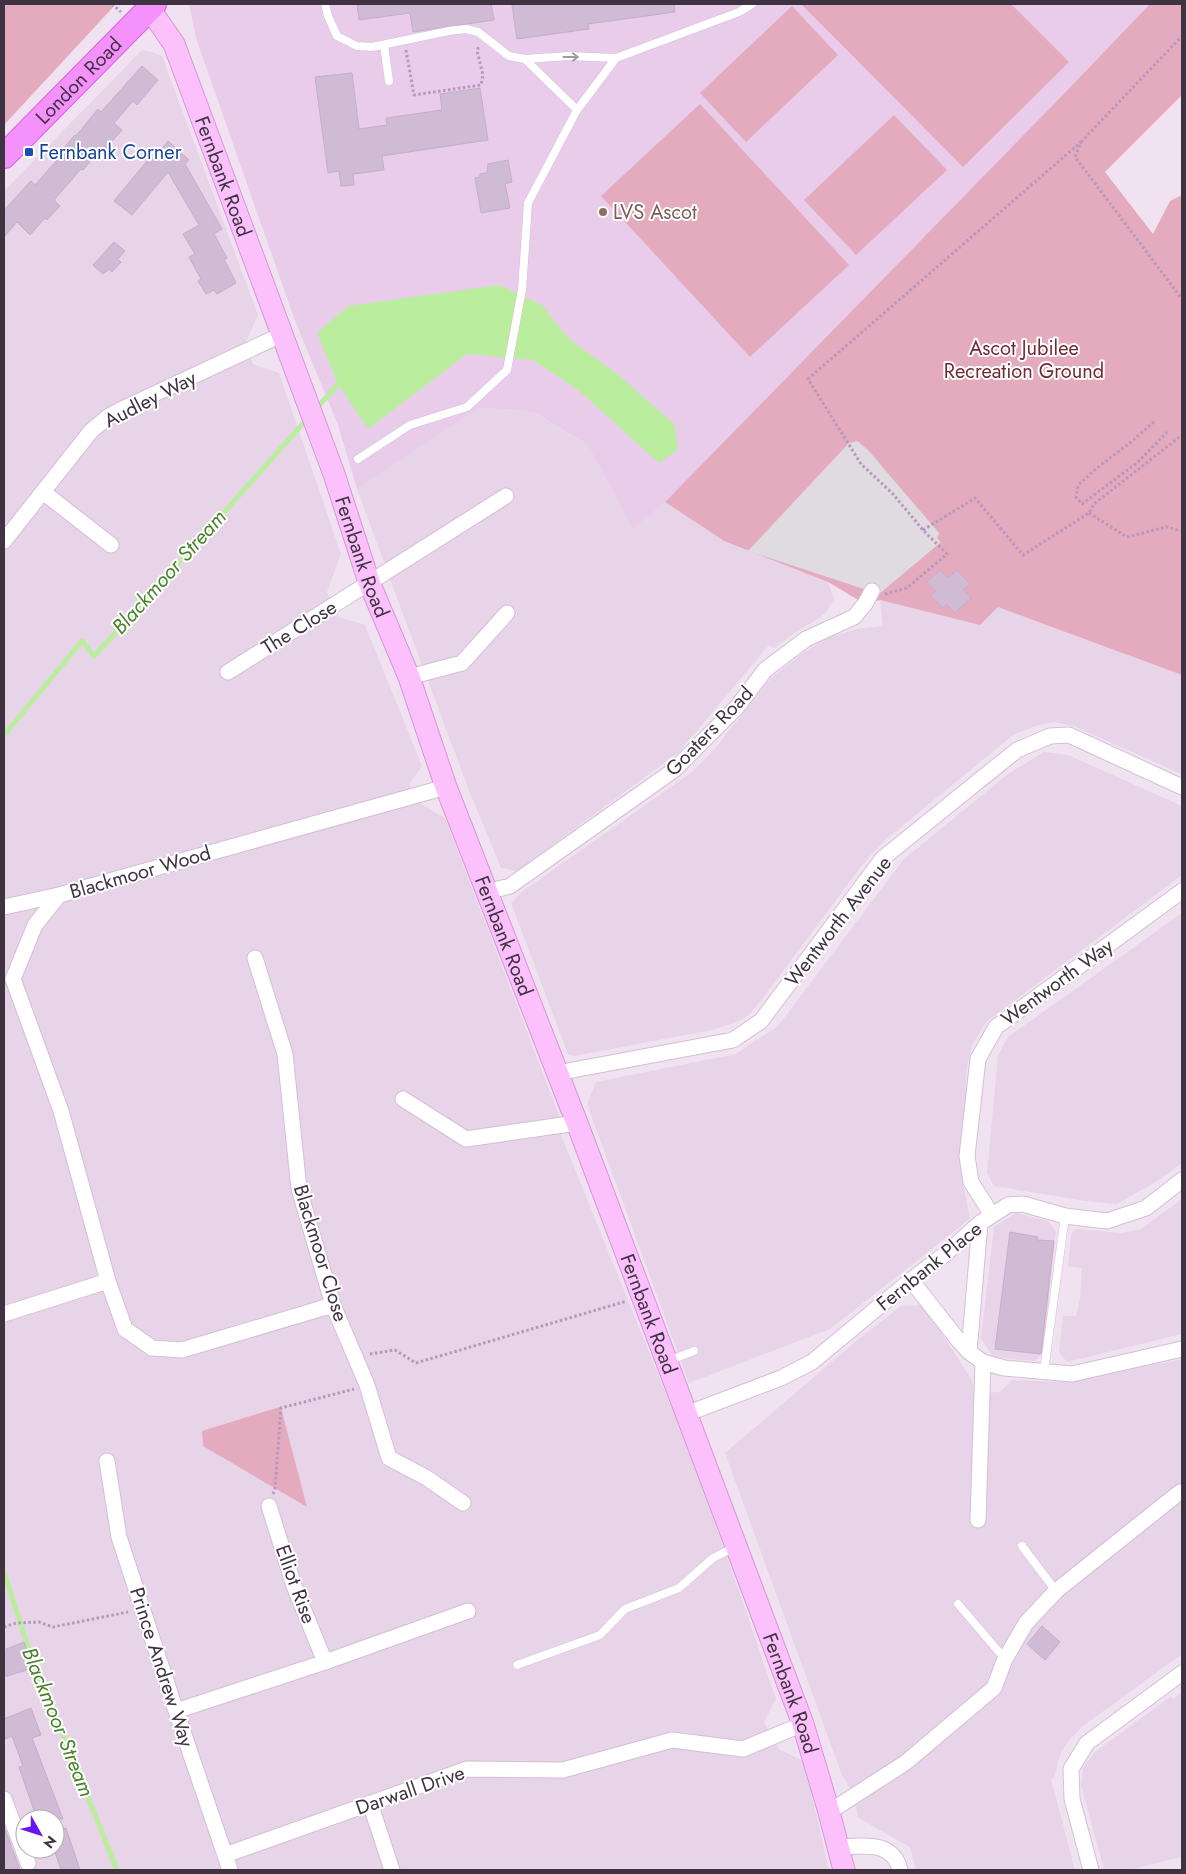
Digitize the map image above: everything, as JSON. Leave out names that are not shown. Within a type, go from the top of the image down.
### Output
[{"type":"main road","name":"London Road","points":[[4,156],[151,6]]},
{"type":"street","name":"Fernbank Road","points":[[151,6],[174,44],[334,474],[369,582],[409,677],[446,787],[577,1123],[803,1724],[844,1870]]},
{"type":"street","name":"Audley Way","points":[[4,541],[91,431],[109,416],[281,335]]},
{"type":"street","points":[[43,492],[111,545]]},
{"type":"street","name":"The Close","points":[[228,672],[506,496]]},
{"type":"street","name":"Goaters Road","points":[[486,892],[510,886],[674,770],[737,707],[765,670],[806,639],[854,617],[868,598]]},
{"type":"street","points":[[409,677],[462,663],[506,613]]},
{"type":"street","name":"Wentworth Avenue","points":[[557,1073],[733,1040],[761,1021],[883,858],[1017,750],[1050,736],[1069,735],[1182,787]]},
{"type":"street","name":"Blackmoor Wood","points":[[334,1305],[182,1350],[152,1348],[125,1329],[108,1281],[61,1111],[8,976],[35,925],[59,895],[446,787]]},
{"type":"street","name":"Wentworth Way","points":[[986,1219],[971,1182],[967,1156],[978,1059],[996,1026],[1182,891]]},
{"type":"street","points":[[4,907],[59,895]]},
{"type":"street","name":"Blackmoor Close","points":[[255,958],[285,1054],[299,1189],[334,1305],[367,1385],[389,1458],[426,1478],[463,1503]]},
{"type":"street","points":[[403,1099],[466,1139],[577,1123]]},
{"type":"street","name":"Fernbank Place","points":[[686,1414],[781,1378],[812,1362],[986,1219],[1008,1205],[1023,1204],[1065,1216],[1107,1221],[1146,1208],[1182,1180]]},
{"type":"street","points":[[969,1352],[986,1219]]},
{"type":"street","points":[[911,1280],[969,1352],[983,1362],[1004,1368],[1072,1374],[1182,1349]]},
{"type":"street","points":[[4,1314],[108,1281]]},
{"type":"street","points":[[978,1520],[983,1362]]},
{"type":"street","name":"Prince Andrew Way","points":[[107,1461],[119,1537],[230,1870]]},
{"type":"street","points":[[829,1812],[905,1763],[994,1688],[1005,1659],[1026,1623],[1056,1590],[1180,1492]]},
{"type":"street","name":"Elliot Rise","points":[[269,1506],[294,1586],[325,1662]]},
{"type":"street","points":[[176,1711],[325,1662],[468,1611]]},
{"type":"street","points":[[1091,1870],[1072,1799],[1071,1769],[1087,1743],[1182,1673]]},
{"type":"street","name":"Darwall Drive","points":[[225,1855],[467,1769],[563,1770],[672,1740],[743,1749],[803,1724]]},
{"type":"street","points":[[370,1803],[392,1870]]},
{"type":"street","points":[[5,1807],[28,1863]]},
{"type":"street","points":[[838,1846],[870,1846],[886,1850],[898,1860],[900,1870]]},
{"type":"lane","points":[[326,4],[328,16],[337,36],[357,46],[372,47],[466,29],[478,32],[509,56],[526,59],[568,56],[616,58],[739,12],[752,4]]},
{"type":"lane","points":[[384,45],[389,81]]},
{"type":"lane","points":[[358,460],[410,425],[467,407],[507,370],[522,290],[528,204],[577,110],[616,58]]},
{"type":"lane","points":[[526,59],[577,110]]},
{"type":"lane","points":[[1044,1371],[1065,1216]]},
{"type":"lane","points":[[666,1361],[694,1351]]},
{"type":"lane","points":[[517,1665],[600,1635],[625,1609],[679,1588],[713,1558],[736,1546]]},
{"type":"lane","points":[[1022,1546],[1056,1590]]},
{"type":"lane","points":[[958,1604],[1005,1659]]},
{"type":"path","points":[[112,4],[122,14]]},
{"type":"path","points":[[868,598],[907,588],[947,554],[923,530],[893,494],[861,464],[808,379],[1081,142],[1182,36]]},
{"type":"path","points":[[404,40],[414,95],[481,85],[483,75],[477,51],[484,37]]},
{"type":"path","points":[[1081,142],[1075,157],[1182,299]]},
{"type":"path","points":[[1154,422],[1078,485],[1076,497],[1082,504],[1137,463],[1167,432]]},
{"type":"path","points":[[923,530],[975,498],[1023,555],[1089,513],[1094,504],[1182,436]]},
{"type":"path","points":[[1089,513],[1127,537],[1166,527],[1182,532]]},
{"type":"path","points":[[355,1357],[395,1350],[416,1362],[642,1297]]},
{"type":"path","points":[[269,1506],[275,1488],[281,1408],[367,1385]]},
{"type":"path","points":[[4,1627],[16,1623],[39,1622],[53,1627],[143,1608]]},
{"type":"shaded area","name":"LVS Ascot","points":[[189,4],[1150,4],[665,502],[633,529],[588,445],[535,413],[519,410],[480,408],[357,489],[338,425],[294,318],[196,38]]},
{"type":"shaded area","points":[[142,50],[162,56],[258,315],[245,344],[253,364],[279,373],[341,554],[327,592],[339,617],[365,625],[422,766],[409,784],[421,804],[445,818],[559,1115],[559,1130],[692,1458],[776,1699],[764,1722],[780,1750],[804,1761],[829,1870],[4,1870],[4,191]]},
{"type":"shaded area","points":[[499,285],[542,305],[569,339],[621,377],[674,424],[678,449],[659,463],[578,390],[533,360],[467,354],[368,429],[338,384],[317,333],[348,306]]},
{"type":"shaded area","points":[[480,408],[519,410],[534,413],[588,445],[633,529],[665,502],[724,541],[828,582],[834,599],[826,612],[818,619],[794,633],[774,648],[769,645],[679,752],[517,871],[501,868],[470,793],[357,489]]},
{"type":"shaded area","points":[[857,441],[868,450],[939,533],[937,538],[941,542],[879,594],[748,551],[849,443]]},
{"type":"shaded area","points":[[880,600],[980,625],[998,607],[1182,675],[1182,774],[1073,726],[1054,722],[1035,726],[1013,735],[884,841],[862,865],[749,1015],[734,1023],[712,1030],[574,1056],[568,1054],[511,903],[523,891],[691,773],[713,751],[771,678],[804,652],[827,638],[857,629],[883,626]]},
{"type":"shaded area","points":[[1044,752],[1068,755],[1182,806],[1182,875],[986,1022],[972,1045],[967,1067],[961,1172],[970,1219],[830,1329],[689,1383],[587,1104],[596,1082],[736,1054],[778,1026],[904,859],[1008,774]]},
{"type":"shaded area","points":[[1182,913],[1182,1163],[1159,1180],[1117,1204],[1085,1201],[994,1186],[987,1173],[998,1055],[1008,1037]]},
{"type":"shaded area","points":[[1182,1199],[1182,1334],[1067,1362],[1059,1352],[1063,1316],[1076,1316],[1080,1298],[1082,1268],[1068,1266],[1071,1234],[1076,1229],[1122,1233],[1141,1229]]},
{"type":"shaded area","points":[[1016,1213],[1048,1221],[1056,1231],[1043,1352],[1035,1361],[993,1357],[981,1338],[994,1227]]},
{"type":"shaded area","points":[[924,1305],[971,1379],[976,1393],[1000,1392],[1012,1380],[1067,1382],[1182,1359],[1182,1654],[1083,1726],[1070,1739],[1061,1752],[1054,1777],[1051,1779],[1075,1870],[916,1870],[910,1847],[857,1817],[857,1811],[847,1782],[843,1778],[725,1453],[855,1342],[901,1306]]},
{"type":"shaded area","points":[[1182,1691],[1182,1857],[1129,1870],[1104,1870],[1081,1785],[1083,1767],[1095,1752],[1170,1697],[1174,1699]]},
{"type":"green space","points":[[4,4],[116,4],[4,125]]},
{"type":"green space","points":[[801,4],[1011,4],[1069,62],[963,167]]},
{"type":"green space","name":"Ascot Jubilee Recreation Ground","points":[[1150,4],[1182,4],[1182,95],[1105,172],[1153,234],[1170,201],[1182,195],[1182,675],[998,607],[980,625],[880,600],[865,604],[828,582],[724,541],[665,502],[1053,105]]},
{"type":"green space","points":[[792,6],[838,55],[746,142],[700,93]]},
{"type":"green space","points":[[700,104],[849,265],[750,357],[601,196]]},
{"type":"green space","points":[[894,115],[947,170],[856,255],[804,200]]},
{"type":"green space","points":[[283,1406],[281,1408],[307,1507],[203,1446],[202,1431]]},
{"type":"building","points":[[357,4],[491,4],[494,20],[413,32],[410,13],[359,20]]},
{"type":"building","points":[[674,4],[675,12],[588,24],[589,29],[517,39],[512,5]]},
{"type":"building","points":[[142,66],[158,80],[137,105],[133,101],[114,123],[122,130],[106,148],[104,145],[54,200],[60,206],[47,220],[45,218],[30,235],[17,222],[4,237],[4,210],[31,181],[35,185],[63,153],[61,151],[98,109],[101,112]]},
{"type":"building","points":[[352,73],[359,129],[387,125],[386,118],[442,110],[440,94],[480,88],[488,140],[382,156],[384,170],[353,174],[354,185],[341,186],[339,171],[328,173],[315,77]]},
{"type":"building","points":[[168,141],[189,160],[185,164],[222,229],[214,234],[227,258],[224,259],[236,283],[217,294],[214,290],[206,294],[198,281],[201,279],[189,257],[195,254],[183,234],[199,225],[168,172],[132,215],[114,201],[147,161],[150,163]]},
{"type":"building","points":[[508,160],[512,182],[505,184],[510,208],[481,213],[475,178],[480,177],[480,174],[487,173],[488,164]]},
{"type":"building","points":[[114,242],[125,251],[118,259],[121,262],[112,272],[109,269],[103,274],[93,265]]},
{"type":"building","points":[[940,570],[948,578],[957,570],[970,584],[963,590],[971,598],[955,613],[947,604],[943,608],[931,596],[936,591],[927,582]]},
{"type":"building","points":[[1010,1232],[1038,1237],[1037,1240],[1054,1241],[1041,1354],[995,1349]]},
{"type":"building","points":[[1042,1626],[1060,1642],[1045,1660],[1027,1644]]},
{"type":"building","points":[[24,1642],[33,1668],[4,1677],[4,1650]]},
{"type":"building","points":[[31,1708],[41,1735],[32,1738],[59,1809],[34,1809],[19,1767],[23,1766],[12,1736],[4,1740],[4,1719]]},
{"type":"building","points":[[65,1828],[80,1870],[61,1870],[57,1859],[65,1859]]},
{"type":"building","points":[[4,1829],[5,1829],[20,1870],[4,1870]]},
{"type":"waterway","name":"Blackmoor Stream","points":[[316,409],[338,384]]},
{"type":"waterway","name":"Blackmoor Stream","points":[[4,735],[82,641],[94,656],[307,419]]},
{"type":"waterway","name":"Blackmoor Stream","points":[[4,1572],[26,1641],[117,1870]]},
{"type":"place","name":"Fernbank Corner","points":[[29,152]]},
{"type":"place","name":"LVS Ascot","points":[[603,212]]}]
